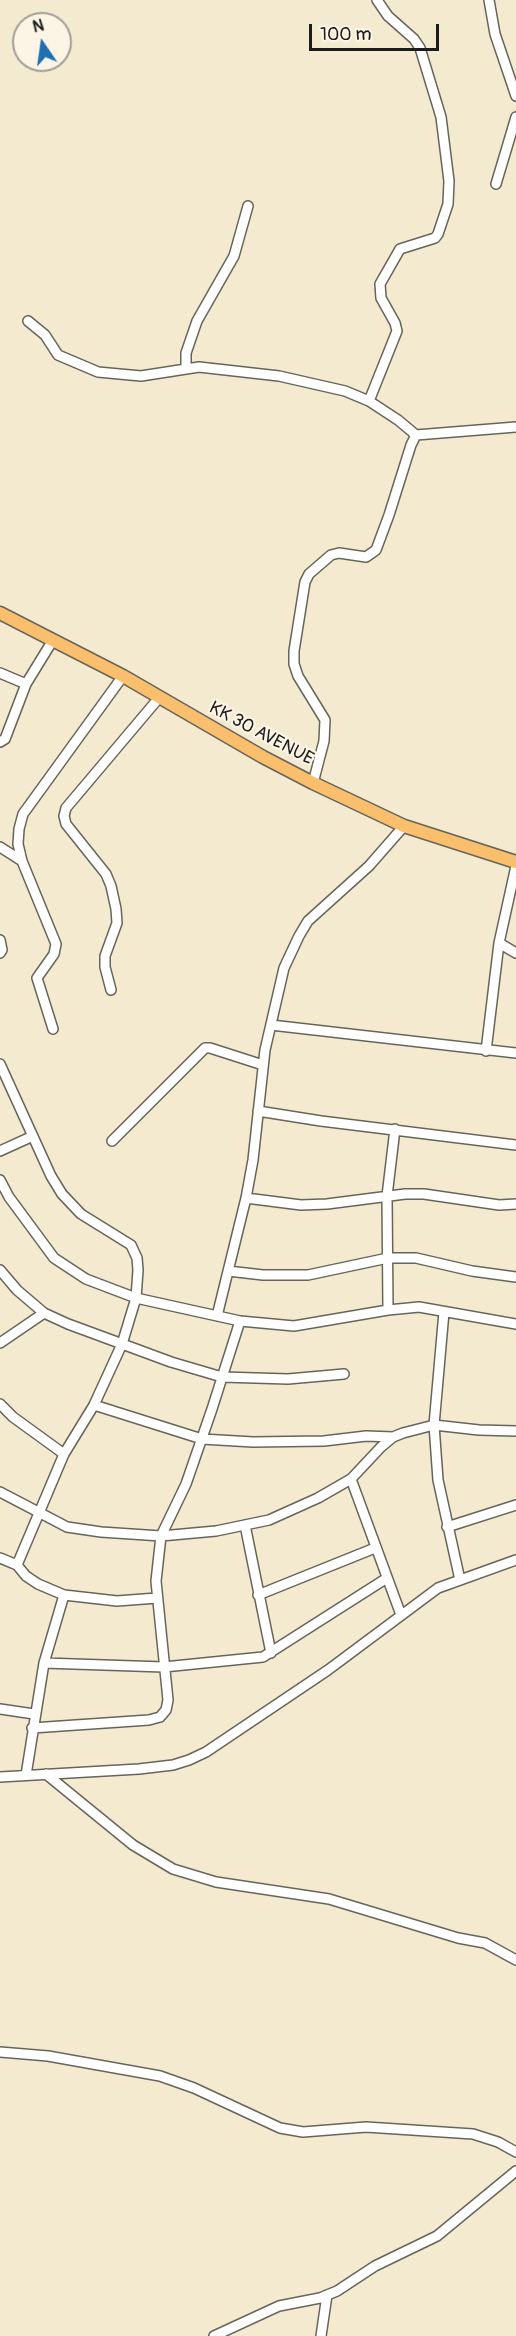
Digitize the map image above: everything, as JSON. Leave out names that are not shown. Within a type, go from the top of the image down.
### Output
[{"type":"main road","name":"KK 30 AVENUE","points":[[0,613],[123,676],[158,699],[262,758],[313,783],[404,826],[516,864]]},
{"type":"street","points":[[369,401],[397,331],[381,298],[380,284],[400,249],[435,238],[438,234],[448,204],[449,181],[441,117],[420,48],[414,39],[388,16],[377,0]]},
{"type":"street","points":[[489,0],[495,34],[516,96]]},
{"type":"street","points":[[496,184],[516,117]]},
{"type":"street","points":[[186,369],[186,352],[194,329],[234,256],[248,206]]},
{"type":"street","points":[[28,321],[45,335],[58,355],[98,372],[141,376],[199,367],[279,376],[345,391],[369,401],[416,435],[516,427]]},
{"type":"street","points":[[313,783],[324,741],[325,720],[298,676],[294,664],[305,582],[309,574],[331,555],[339,553],[366,557],[376,550],[416,435]]},
{"type":"street","points":[[0,742],[5,739],[26,684],[53,640]]},
{"type":"street","points":[[0,673],[26,684]]},
{"type":"street","points":[[53,1029],[37,978],[54,954],[56,944],[22,861],[18,844],[23,814],[123,676]]},
{"type":"street","points":[[111,990],[105,967],[105,956],[117,923],[111,886],[106,874],[66,824],[64,816],[66,808],[158,699]]},
{"type":"street","points":[[217,1316],[246,1198],[263,1065],[279,983],[298,936],[316,912],[369,866],[404,826]]},
{"type":"street","points":[[0,847],[22,861]]},
{"type":"street","points":[[486,1051],[499,943],[516,864]]},
{"type":"street","points":[[0,940],[2,950],[0,953]]},
{"type":"street","points":[[499,943],[516,953]]},
{"type":"street","points":[[271,1025],[516,1053]]},
{"type":"street","points":[[112,1141],[205,1048],[263,1065]]},
{"type":"street","points":[[0,1064],[51,1176],[62,1194],[81,1214],[131,1245],[137,1258],[138,1270],[136,1298],[122,1344],[94,1405],[64,1454],[17,1565]]},
{"type":"street","points":[[258,1111],[471,1141],[516,1145]]},
{"type":"street","points":[[388,1310],[387,1196],[395,1129]]},
{"type":"street","points":[[0,1151],[33,1136]]},
{"type":"street","points":[[0,1180],[9,1197],[54,1258],[86,1280],[136,1298],[240,1321],[294,1326],[388,1310],[420,1307],[516,1324]]},
{"type":"street","points":[[246,1198],[301,1205],[424,1194],[499,1206],[516,1204]]},
{"type":"street","points":[[228,1271],[263,1275],[309,1275],[388,1258],[416,1258],[472,1271],[516,1277]]},
{"type":"street","points":[[0,1270],[17,1290],[44,1313],[171,1362],[222,1377],[288,1379],[344,1374]]},
{"type":"street","points":[[444,1312],[434,1425],[438,1480],[460,1580]]},
{"type":"street","points":[[0,1342],[44,1313]]},
{"type":"street","points":[[32,1728],[149,1720],[160,1717],[166,1710],[168,1700],[156,1581],[161,1536],[186,1484],[240,1321]]},
{"type":"street","points":[[0,1404],[13,1417],[64,1454]]},
{"type":"street","points":[[94,1405],[202,1439],[253,1442],[324,1441],[366,1436],[393,1437],[434,1425],[516,1431]]},
{"type":"street","points":[[0,1492],[67,1527],[101,1533],[161,1536],[216,1531],[279,1515],[318,1498],[351,1479],[363,1464],[393,1437]]},
{"type":"street","points":[[351,1479],[401,1615]]},
{"type":"street","points":[[447,1527],[516,1505]]},
{"type":"street","points":[[245,1524],[271,1653]]},
{"type":"street","points":[[258,1595],[375,1548]]},
{"type":"street","points":[[0,1558],[17,1565],[32,1580],[64,1595],[117,1601],[157,1598]]},
{"type":"street","points":[[0,1778],[139,1769],[173,1765],[189,1760],[206,1752],[328,1670],[438,1588],[516,1560]]},
{"type":"street","points":[[44,1663],[164,1667],[263,1657],[387,1578]]},
{"type":"street","points":[[26,1775],[44,1663],[64,1595]]},
{"type":"street","points":[[0,1709],[34,1714]]},
{"type":"street","points":[[46,1774],[133,1845],[173,1869],[216,1882],[329,1899],[458,1938],[485,1943],[516,1960]]},
{"type":"street","points":[[0,2052],[48,2056],[160,2076],[194,2088],[280,2128],[303,2132],[366,2127],[473,2134],[498,2142],[516,2152]]},
{"type":"street","points":[[214,2336],[270,2309],[337,2291],[375,2266],[437,2236],[516,2171]]},
{"type":"street","points":[[321,2336],[327,2295]]}]
